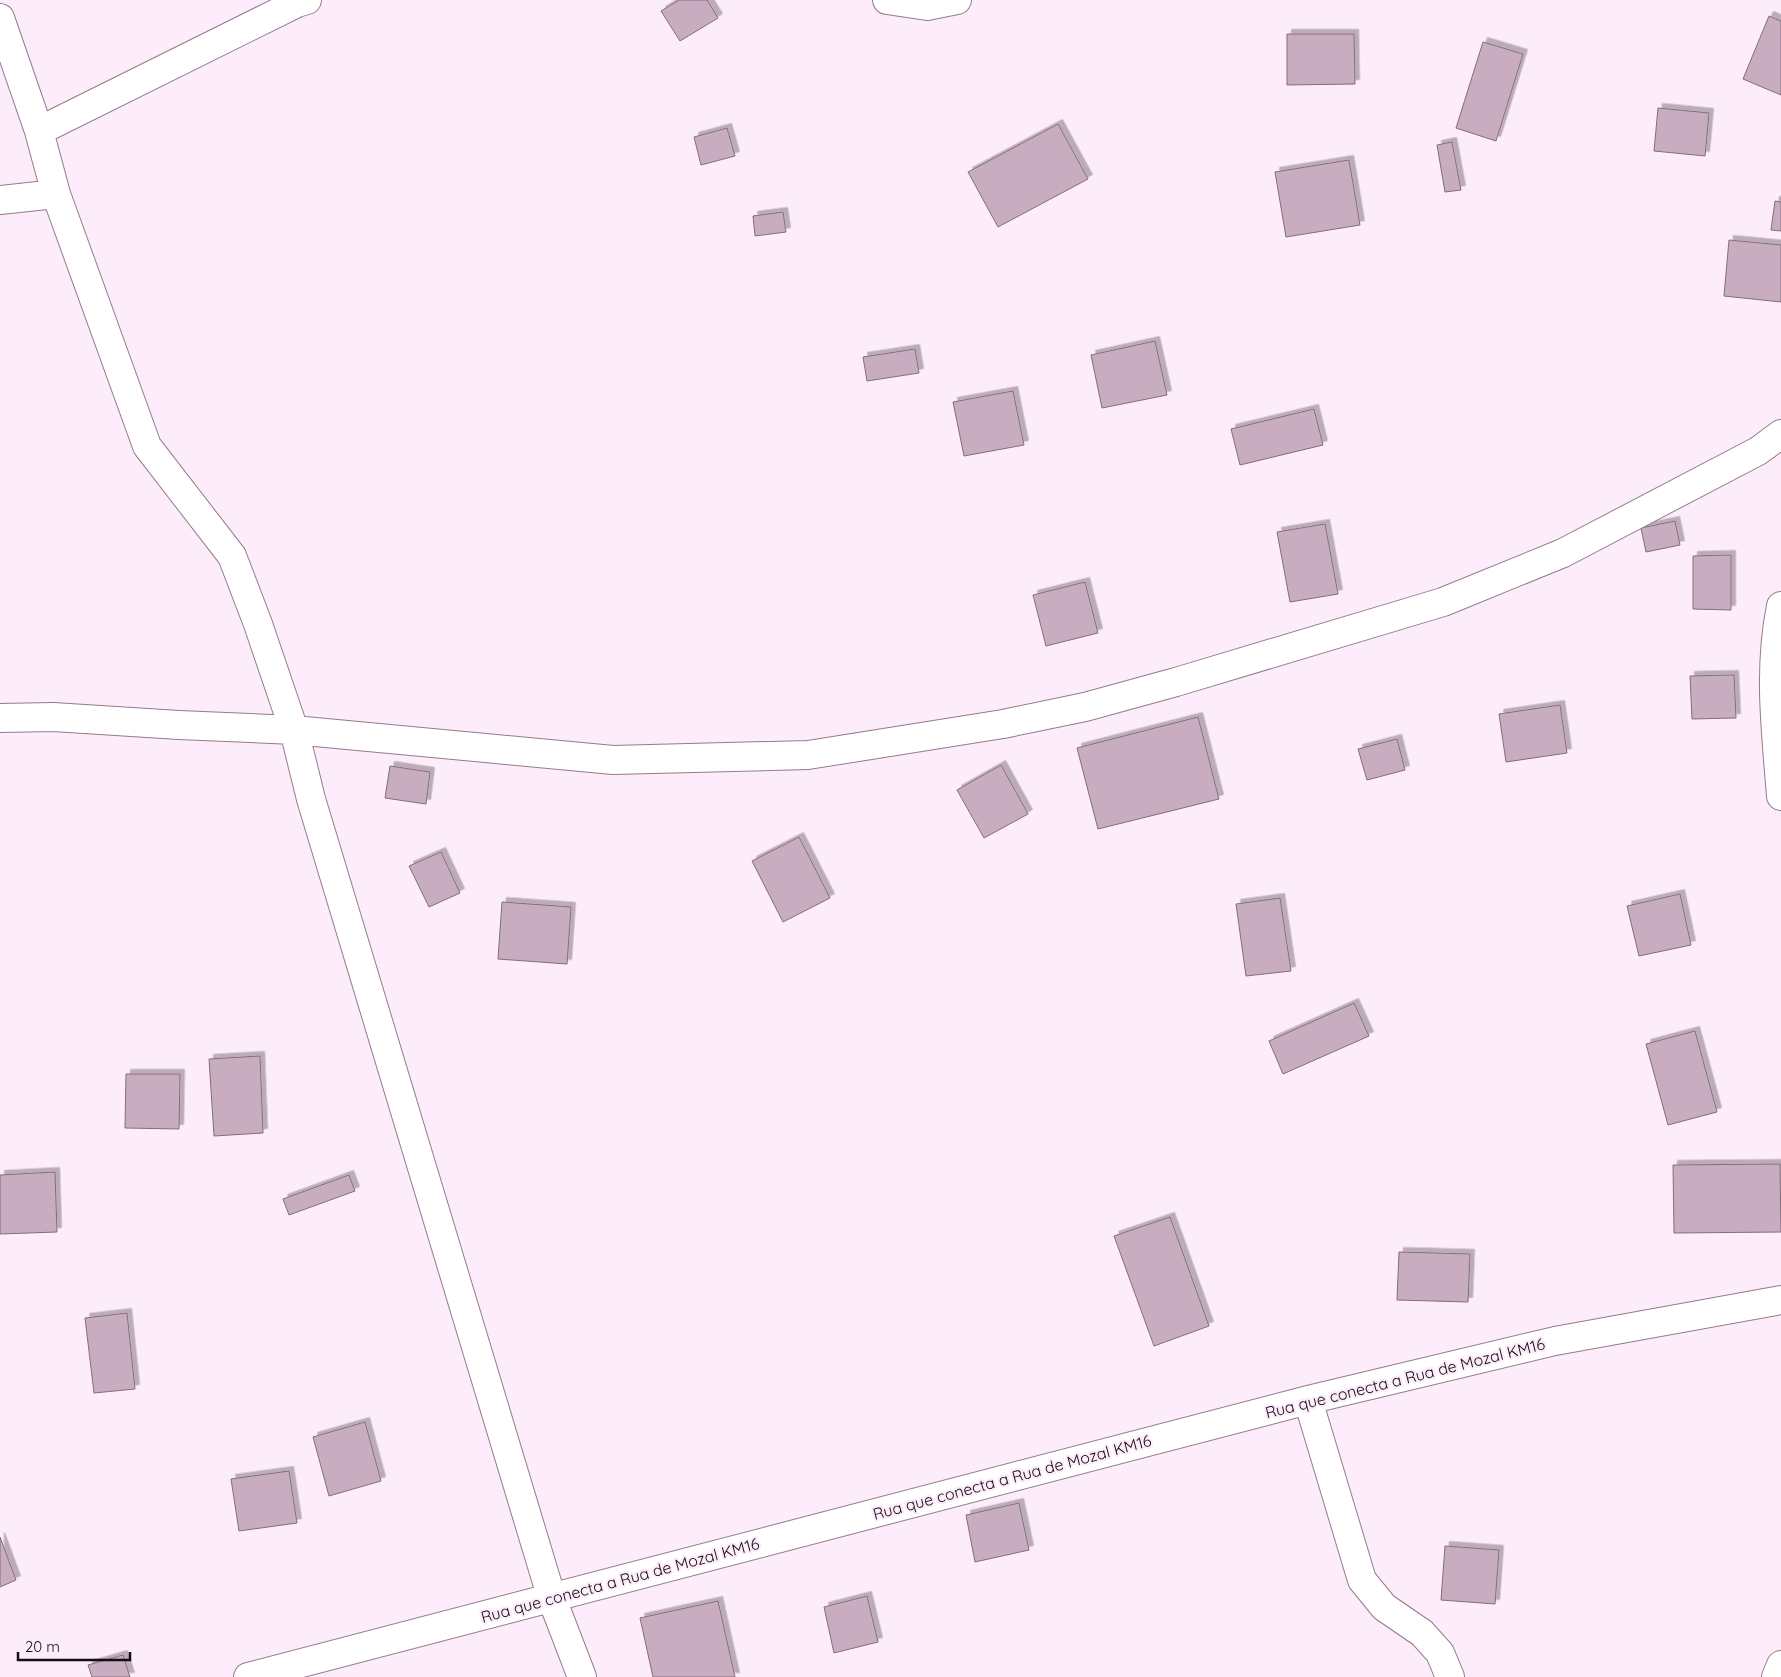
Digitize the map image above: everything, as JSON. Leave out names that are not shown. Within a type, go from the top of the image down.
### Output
[{"type":"street","points":[[39,131],[297,3],[307,0]]},
{"type":"street","points":[[887,0],[927,6],[958,0]]},
{"type":"street","points":[[0,18],[39,131],[56,194],[147,446],[232,556],[258,624],[294,730],[311,799],[552,1598],[582,1677]]},
{"type":"street","points":[[0,200],[56,194]]},
{"type":"street","points":[[0,718],[53,717],[294,730],[614,760],[808,755],[1003,724],[1085,707],[1176,682],[1442,602],[1562,553],[1758,451],[1781,434]]},
{"type":"street","points":[[1781,606],[1776,633],[1773,698],[1781,796]]},
{"type":"street","name":"Rua que conecta a Rua de Mozal KM16","points":[[248,1677],[1308,1400],[1555,1341],[1781,1300]]},
{"type":"street","points":[[1308,1400],[1362,1580],[1384,1607],[1422,1633],[1440,1653],[1450,1677]]},
{"type":"street","points":[[1776,1677],[1781,1665]]},
{"type":"building","points":[[679,0],[707,0],[718,18],[680,41],[661,11]]},
{"type":"building","points":[[1769,16],[1781,21],[1781,95],[1743,79]]},
{"type":"building","points":[[1287,34],[1354,34],[1355,84],[1287,85]]},
{"type":"building","points":[[1483,42],[1523,54],[1496,141],[1456,128]]},
{"type":"building","points":[[1658,108],[1709,113],[1705,156],[1654,151]]},
{"type":"building","points":[[1058,124],[1088,179],[998,227],[968,172]]},
{"type":"building","points":[[727,128],[735,156],[701,165],[694,137]]},
{"type":"building","points":[[1452,142],[1461,190],[1445,192],[1437,145]]},
{"type":"building","points":[[1349,160],[1360,225],[1286,237],[1275,172]]},
{"type":"building","points":[[1775,201],[1781,202],[1781,231],[1771,230]]},
{"type":"building","points":[[783,212],[786,232],[755,236],[753,216]]},
{"type":"building","points":[[1729,240],[1781,245],[1781,302],[1724,296]]},
{"type":"building","points":[[1155,341],[1167,395],[1102,408],[1091,355]]},
{"type":"building","points":[[915,349],[919,373],[867,381],[863,357]]},
{"type":"building","points":[[1013,391],[1024,445],[964,456],[953,402]]},
{"type":"building","points":[[1314,409],[1323,445],[1240,465],[1231,429]]},
{"type":"building","points":[[1675,521],[1680,545],[1646,552],[1641,528]]},
{"type":"building","points":[[1325,524],[1338,594],[1290,602],[1277,532]]},
{"type":"building","points":[[1731,555],[1731,610],[1693,609],[1693,556]]},
{"type":"building","points":[[1085,582],[1098,633],[1046,646],[1033,595]]},
{"type":"building","points":[[1734,675],[1736,718],[1692,719],[1690,676]]},
{"type":"building","points":[[1560,705],[1567,753],[1506,762],[1499,714]]},
{"type":"building","points":[[1198,717],[1219,799],[1098,829],[1077,748]]},
{"type":"building","points":[[1397,739],[1405,770],[1367,780],[1358,749]]},
{"type":"building","points":[[1001,765],[1028,814],[984,838],[957,790]]},
{"type":"building","points":[[390,766],[430,772],[426,804],[385,798]]},
{"type":"building","points":[[799,837],[830,898],[783,922],[752,861]]},
{"type":"building","points":[[441,852],[460,893],[429,907],[409,866]]},
{"type":"building","points":[[1680,894],[1691,945],[1639,956],[1627,906]]},
{"type":"building","points":[[1280,898],[1291,971],[1246,976],[1236,904]]},
{"type":"building","points":[[502,902],[571,907],[567,964],[498,959]]},
{"type":"building","points":[[1354,1003],[1369,1036],[1283,1074],[1269,1041]]},
{"type":"building","points":[[1695,1031],[1717,1112],[1668,1125],[1646,1044]]},
{"type":"building","points":[[260,1056],[263,1133],[214,1136],[209,1059]]},
{"type":"building","points":[[126,1074],[180,1074],[179,1129],[125,1128]]},
{"type":"building","points":[[1780,1164],[1781,1232],[1674,1233],[1673,1165]]},
{"type":"building","points":[[55,1172],[57,1232],[0,1234],[0,1175]]},
{"type":"building","points":[[349,1175],[355,1191],[289,1215],[283,1199]]},
{"type":"building","points":[[1170,1217],[1209,1326],[1154,1346],[1114,1236]]},
{"type":"building","points":[[1399,1252],[1470,1254],[1468,1302],[1397,1300]]},
{"type":"building","points":[[127,1313],[135,1389],[94,1393],[85,1318]]},
{"type":"building","points":[[365,1422],[381,1481],[329,1496],[313,1437]]},
{"type":"building","points":[[289,1471],[297,1523],[239,1531],[231,1479]]},
{"type":"building","points":[[1019,1503],[1029,1550],[975,1562],[966,1515]]},
{"type":"building","points":[[0,1537],[16,1580],[0,1587]]},
{"type":"building","points":[[1445,1546],[1499,1550],[1495,1604],[1441,1600]]},
{"type":"building","points":[[867,1596],[878,1642],[834,1653],[824,1607]]},
{"type":"building","points":[[718,1601],[735,1677],[653,1677],[640,1618]]},
{"type":"building","points":[[123,1655],[130,1677],[92,1677],[88,1665]]}]
